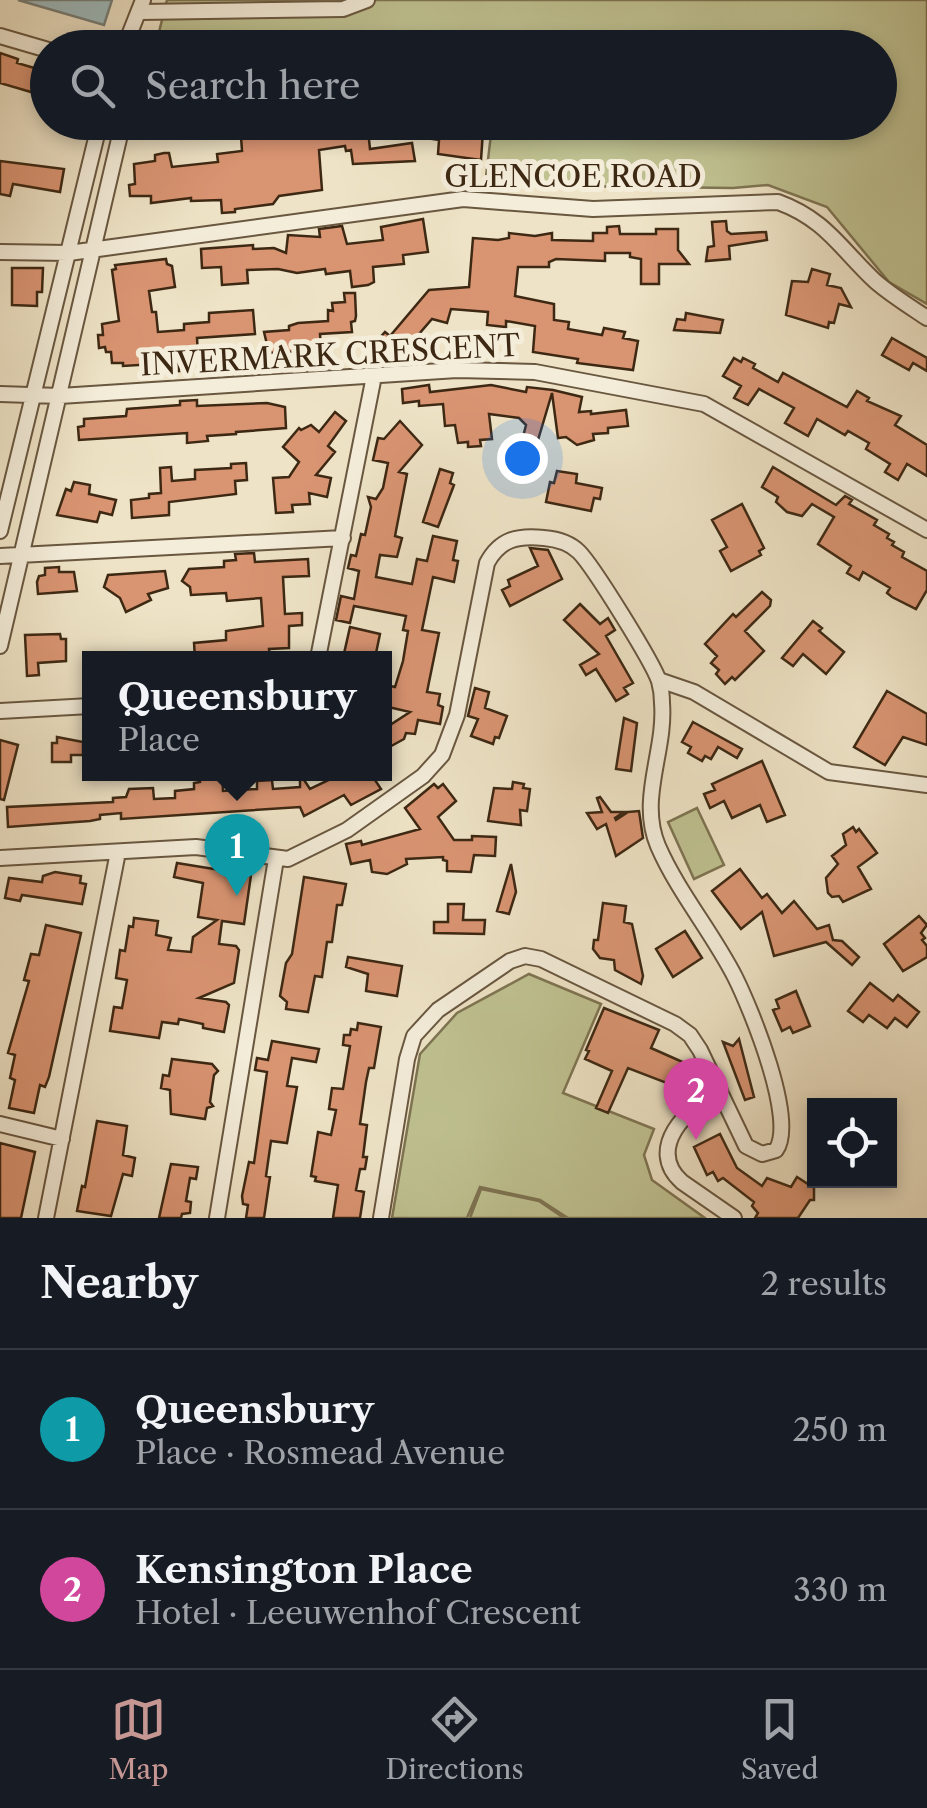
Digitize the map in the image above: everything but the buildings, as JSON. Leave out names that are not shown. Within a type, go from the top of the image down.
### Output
[{"type":"street","points":[[132,30],[142,6],[342,9],[367,0]]},
{"type":"street","points":[[0,36],[30,45]]},
{"type":"street","points":[[0,530],[96,140]]},
{"type":"street","points":[[0,646],[119,140]]},
{"type":"street","points":[[88,174],[110,180]]},
{"type":"street","name":"GLENCOE ROAD","points":[[0,252],[69,252],[462,199],[593,209],[778,202],[804,211],[824,226],[872,278],[927,318]]},
{"type":"street","points":[[62,279],[86,282]]},
{"type":"street","points":[[51,323],[76,330]]},
{"type":"street","name":"INVERMARK CRESCENT","points":[[0,394],[60,396],[507,370],[704,404],[927,530]]},
{"type":"street","points":[[319,651],[374,376]]},
{"type":"street","points":[[19,453],[45,460]]},
{"type":"street","points":[[0,556],[343,538]]},
{"type":"street","points":[[0,858],[196,847],[276,859],[306,852],[348,830],[423,776],[442,755],[457,715],[492,552],[509,539],[559,541],[581,553],[658,680],[663,716],[650,800],[652,828],[667,864],[742,994],[778,1098],[782,1139],[776,1150],[762,1154],[748,1149],[696,1042],[683,1029],[540,959],[517,958],[438,1010],[414,1036],[382,1218]]},
{"type":"street","points":[[658,680],[694,692],[829,772],[927,784]]},
{"type":"street","points":[[0,711],[82,706]]},
{"type":"street","points":[[46,1218],[118,852]]},
{"type":"street","points":[[217,1218],[276,859]]},
{"type":"street","points":[[720,1092],[699,1103],[674,1132],[666,1158],[674,1176],[734,1218]]},
{"type":"street","points":[[0,1124],[62,1139]]},
{"type":"green space","points":[[167,0],[927,0],[927,304],[889,282],[827,207],[768,185],[485,185],[490,140],[897,140],[897,30],[160,30]]},
{"type":"green space","points":[[697,808],[724,865],[694,879],[668,822]]},
{"type":"green space","points":[[529,974],[601,1004],[563,1093],[654,1129],[644,1155],[652,1180],[705,1218],[568,1218],[540,1200],[480,1187],[467,1218],[392,1218],[420,1054],[457,1013]]},
{"type":"green space","points":[[481,1189],[539,1201],[564,1218],[470,1218]]},
{"type":"water","points":[[18,0],[112,0],[104,25]]},
{"type":"place","name":"Queensbury","points":[[237,896]]},
{"type":"place","name":"Kensington Place","points":[[696,1140]]}]
